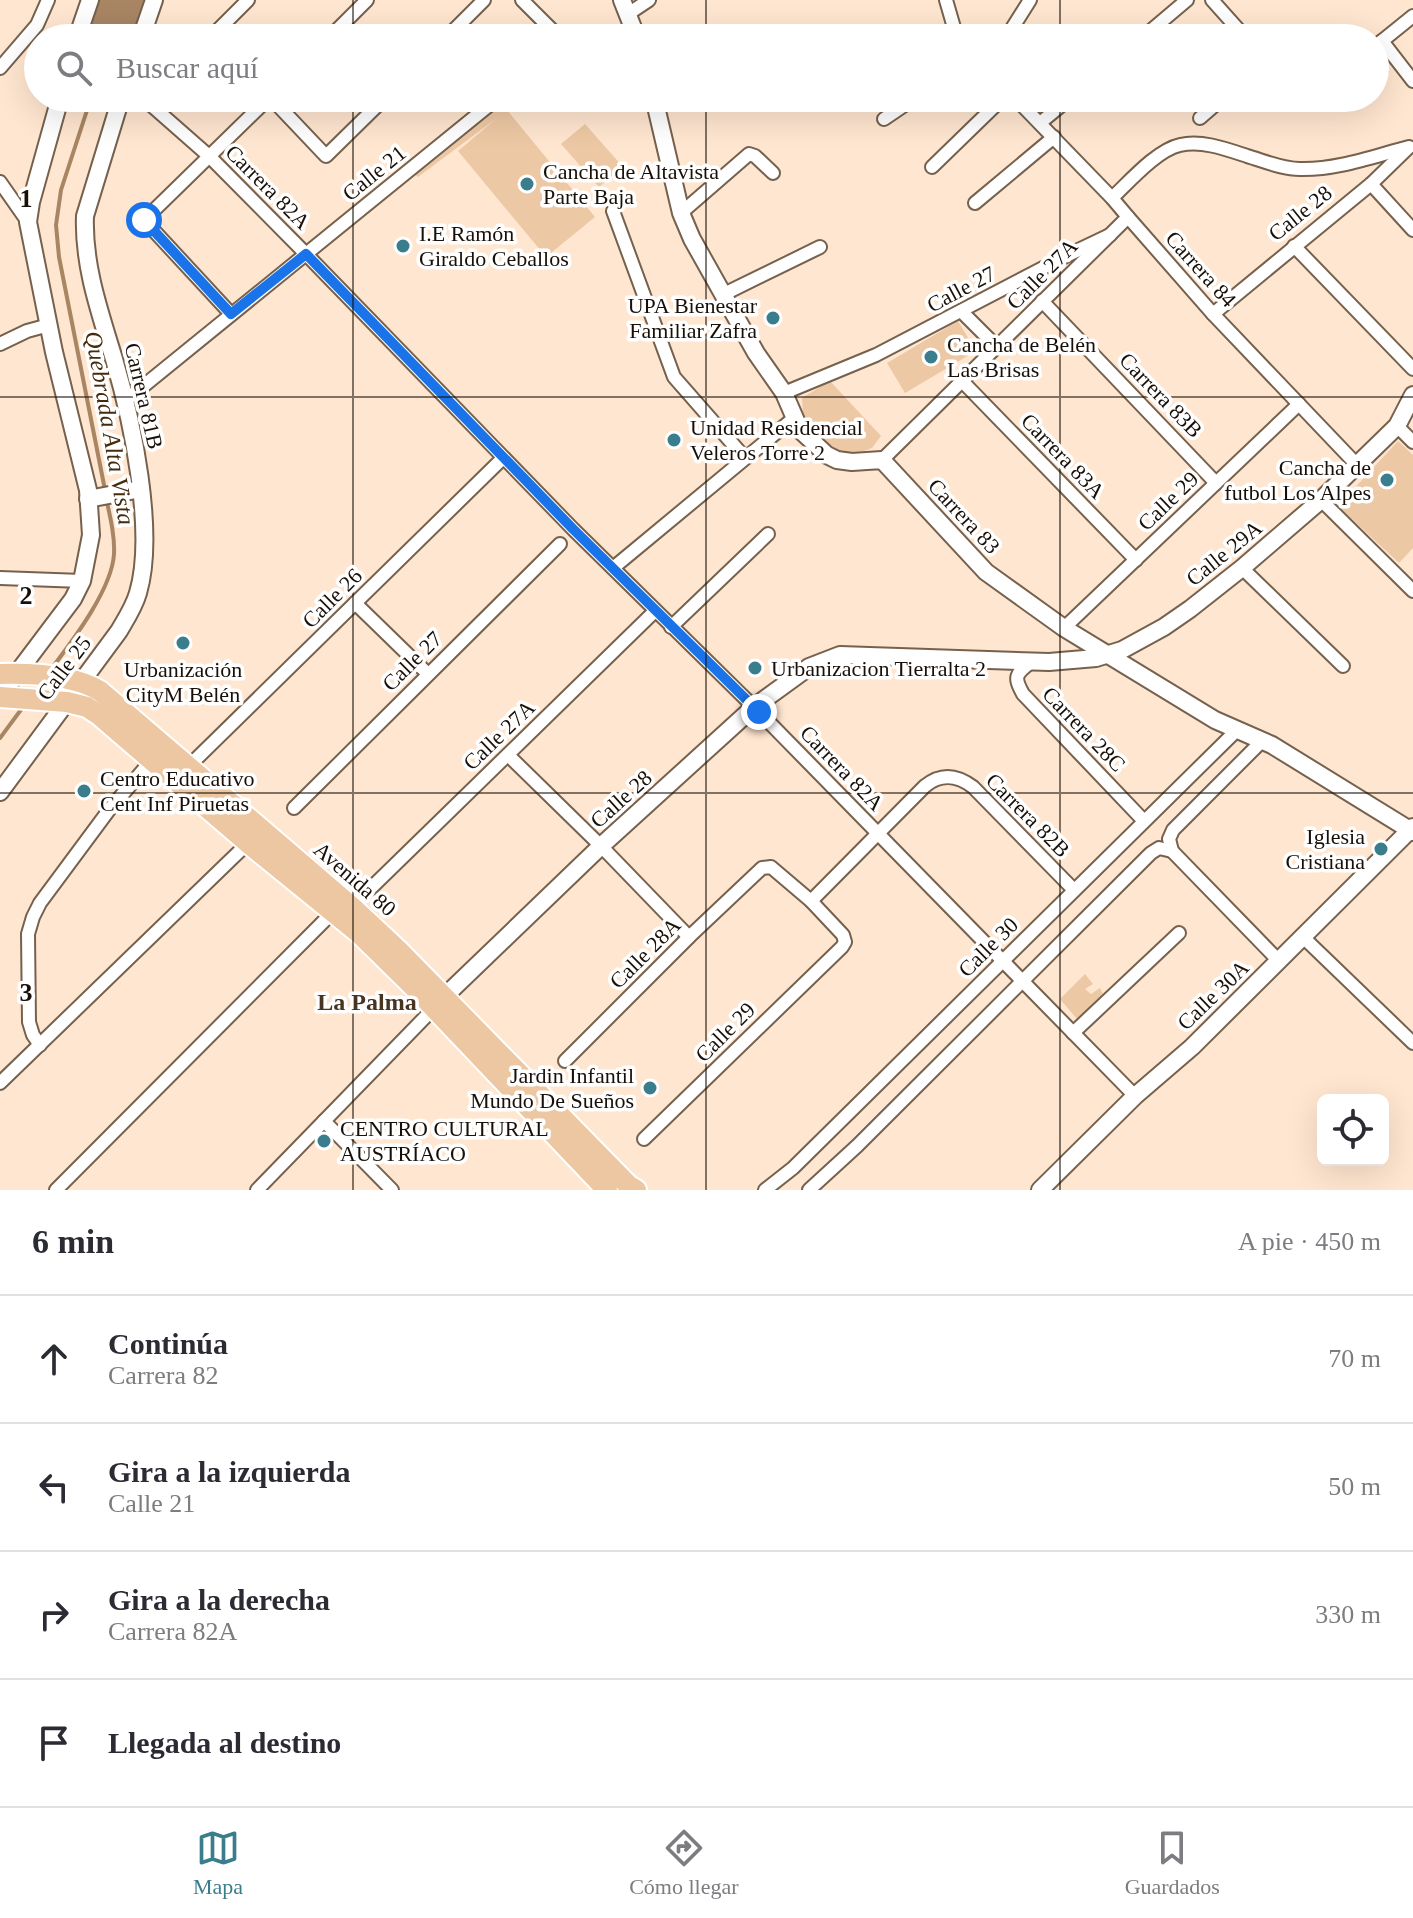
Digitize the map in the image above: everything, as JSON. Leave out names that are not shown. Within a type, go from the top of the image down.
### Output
[{"type":"main road","name":"Avenida 80","points":[[15,674],[74,680],[100,691],[352,907],[607,1190]]},
{"type":"main road","name":"Avenida 80","points":[[3,697],[57,701],[87,707],[99,715],[440,1002],[636,1190]]},
{"type":"street","points":[[37,24],[48,0]]},
{"type":"street","points":[[82,24],[90,0]]},
{"type":"street","points":[[146,24],[154,0]]},
{"type":"street","points":[[225,24],[248,0]]},
{"type":"street","points":[[343,24],[367,0]]},
{"type":"street","points":[[460,24],[484,0]]},
{"type":"street","points":[[522,0],[544,24]]},
{"type":"street","points":[[625,7],[649,0]]},
{"type":"street","points":[[946,0],[953,24]]},
{"type":"street","points":[[1159,24],[1187,0]]},
{"type":"street","points":[[1212,0],[1233,24]]},
{"type":"street","points":[[1014,24],[1028,1]]},
{"type":"street","points":[[1389,35],[1413,16]]},
{"type":"street","points":[[0,68],[24,40]]},
{"type":"street","points":[[1389,56],[1413,81]]},
{"type":"street","points":[[0,578],[82,581],[91,535],[91,494],[49,325],[28,222],[56,112]]},
{"type":"street","name":"Carrera 81B","points":[[117,112],[85,216],[86,244],[99,310],[125,401],[138,485],[144,561]]},
{"type":"street","name":"Carrera 82A","points":[[159,112],[209,156],[503,458],[754,707],[1135,1096]]},
{"type":"street","points":[[231,314],[144,220],[255,112]]},
{"type":"street","points":[[284,112],[326,156],[371,112]]},
{"type":"street","name":"Calle 21","points":[[125,401],[481,112]]},
{"type":"street","points":[[657,112],[681,213],[692,239],[756,353],[784,393],[800,430],[827,455],[837,460],[882,460]]},
{"type":"street","points":[[884,119],[894,112]]},
{"type":"street","points":[[932,167],[989,112]]},
{"type":"street","name":"Carrera 84","points":[[1029,112],[1112,198],[1213,314],[1358,466]]},
{"type":"street","points":[[1040,123],[1053,112]]},
{"type":"street","points":[[1200,118],[1207,112]]},
{"type":"street","points":[[975,203],[1054,137]]},
{"type":"street","points":[[1112,198],[1158,156],[1179,145],[1199,144],[1227,149],[1273,165],[1299,169],[1342,164],[1411,145]]},
{"type":"street","name":"Calle 28","points":[[1213,314],[1371,184],[1411,145]]},
{"type":"street","points":[[681,213],[749,154],[773,173]]},
{"type":"street","points":[[0,182],[28,222]]},
{"type":"street","points":[[1371,184],[1413,230]]},
{"type":"street","points":[[613,211],[674,377],[745,458]]},
{"type":"street","name":"Calle 27A","points":[[882,460],[1128,217]]},
{"type":"street","name":"Calle 27","points":[[784,393],[876,355],[1110,235]]},
{"type":"street","points":[[1294,246],[1413,369]]},
{"type":"street","points":[[722,295],[820,247]]},
{"type":"street","name":"Carrera 83B","points":[[1042,301],[1216,483]]},
{"type":"street","points":[[961,311],[997,347]]},
{"type":"street","points":[[2,337],[49,325]]},
{"type":"street","name":"Carrera 83A","points":[[962,381],[1136,560]]},
{"type":"street","name":"Calle 29A","points":[[1110,655],[1164,627],[1242,568],[1358,466],[1397,426],[1413,395]]},
{"type":"street","name":"Calle 29","points":[[1064,628],[1299,404]]},
{"type":"street","points":[[613,568],[794,418]]},
{"type":"street","points":[[1397,426],[1413,442]]},
{"type":"street","name":"Calle 26","points":[[188,767],[503,458]]},
{"type":"street","name":"Carrera 83","points":[[882,460],[986,572],[1064,628],[1215,720],[1262,741],[1412,830]]},
{"type":"street","points":[[91,494],[138,485]]},
{"type":"street","points":[[1321,500],[1413,591]]},
{"type":"street","points":[[671,627],[768,534]]},
{"type":"street","name":"Calle 27","points":[[294,808],[560,544]]},
{"type":"street","name":"Calle 25","points":[[0,792],[57,701],[104,652],[132,609],[144,561]]},
{"type":"street","points":[[1242,568],[1343,666]]},
{"type":"street","name":"Calle 25","points":[[3,697],[15,674],[73,599],[82,581]]},
{"type":"street","points":[[355,603],[428,674]]},
{"type":"street","name":"Calle 27A","points":[[371,888],[655,611]]},
{"type":"street","name":"Calle 28","points":[[257,1190],[440,1002],[601,846],[754,707],[809,667],[840,655],[1031,662],[1110,655]]},
{"type":"street","name":"Carrera 28C","points":[[1031,662],[1017,676],[1016,681],[1023,694],[1144,821]]},
{"type":"street","name":"Calle 30","points":[[765,1190],[793,1168],[1237,730]]},
{"type":"street","points":[[1262,741],[1173,830],[1169,839],[1172,851],[1279,961]]},
{"type":"street","points":[[508,755],[689,937]]},
{"type":"street","points":[[40,1045],[29,1022],[28,934],[33,917],[100,822],[151,761]]},
{"type":"street","name":"Carrera 82B","points":[[878,833],[933,780],[950,776],[961,779],[973,787],[1074,890]]},
{"type":"street","name":"Calle 30A","points":[[1040,1190],[1135,1096],[1192,1047],[1412,830]]},
{"type":"street","points":[[811,901],[878,833]]},
{"type":"street","points":[[0,1083],[248,843]]},
{"type":"street","points":[[809,1190],[1151,853],[1159,848],[1172,851]]},
{"type":"street","name":"Calle 28A","points":[[565,1061],[762,868],[771,867],[811,901]]},
{"type":"street","name":"Calle 29","points":[[644,1139],[845,942],[843,935],[811,901]]},
{"type":"street","points":[[56,1190],[333,912]]},
{"type":"street","points":[[1073,1033],[1179,933]]},
{"type":"street","points":[[1303,937],[1413,1043]]},
{"type":"street","points":[[324,1121],[392,1190]]},
{"type":"shaded area","points":[[90,0],[155,0],[150,24],[82,24]]},
{"type":"shaded area","name":"Cancha de Altavista Parte Baja","points":[[484,112],[509,112],[595,217],[546,257],[458,151],[497,118],[418,177],[414,174],[408,180],[405,176]]},
{"type":"shaded area","points":[[585,124],[623,167],[599,187],[561,144]]},
{"type":"shaded area","name":"Cancha de Belén Las Brisas","points":[[958,321],[976,351],[905,393],[887,363]]},
{"type":"shaded area","points":[[830,381],[881,436],[872,448],[859,453],[842,452],[811,433],[803,415],[802,398]]},
{"type":"shaded area","name":"Cancha de futbol Los Alpes","points":[[1398,441],[1413,455],[1413,548],[1399,563],[1338,506]]},
{"type":"shaded area","points":[[1085,974],[1093,984],[1085,989],[1091,994],[1100,988],[1103,994],[1077,1019],[1060,999]]},
{"type":"waterway","name":"Quebrada Alta Vista","points":[[86,112],[61,190],[56,225],[59,257],[105,490]]},
{"type":"waterway","name":"Quebrada Alta Vista","points":[[52,668],[90,614],[112,568],[114,540],[106,498]]},
{"type":"waterway","name":"Quebrada Alta Vista","points":[[0,738],[23,707]]},
{"type":"place","name":"Cancha de Altavista Parte Baja","points":[[527,184]]},
{"type":"place","name":"I.E Ramón Giraldo Ceballos","points":[[403,246]]},
{"type":"place","name":"UPA Bienestar Familiar Zafra","points":[[773,318]]},
{"type":"place","name":"Cancha de Belén Las Brisas","points":[[931,357]]},
{"type":"place","name":"Unidad Residencial Veleros Torre 2","points":[[674,440]]},
{"type":"place","name":"Cancha de futbol Los Alpes","points":[[1387,480]]},
{"type":"place","name":"Urbanización CityM Belén","points":[[183,643]]},
{"type":"place","name":"Urbanizacion Tierralta 2","points":[[755,668]]},
{"type":"place","name":"Centro Educativo Cent Inf Piruetas","points":[[84,791]]},
{"type":"place","name":"Iglesia Cristiana","points":[[1381,849]]},
{"type":"place","name":"Jardin Infantil Mundo De Sueños","points":[[650,1088]]},
{"type":"place","name":"CENTRO CULTURAL AUSTRÍACO","points":[[324,1141]]},
{"type":"district","name":"La Palma","points":[[367,1002]]},
{"type":"route","points":[[144,220],[231,314],[306,254],[573,529],[759,712]]}]
